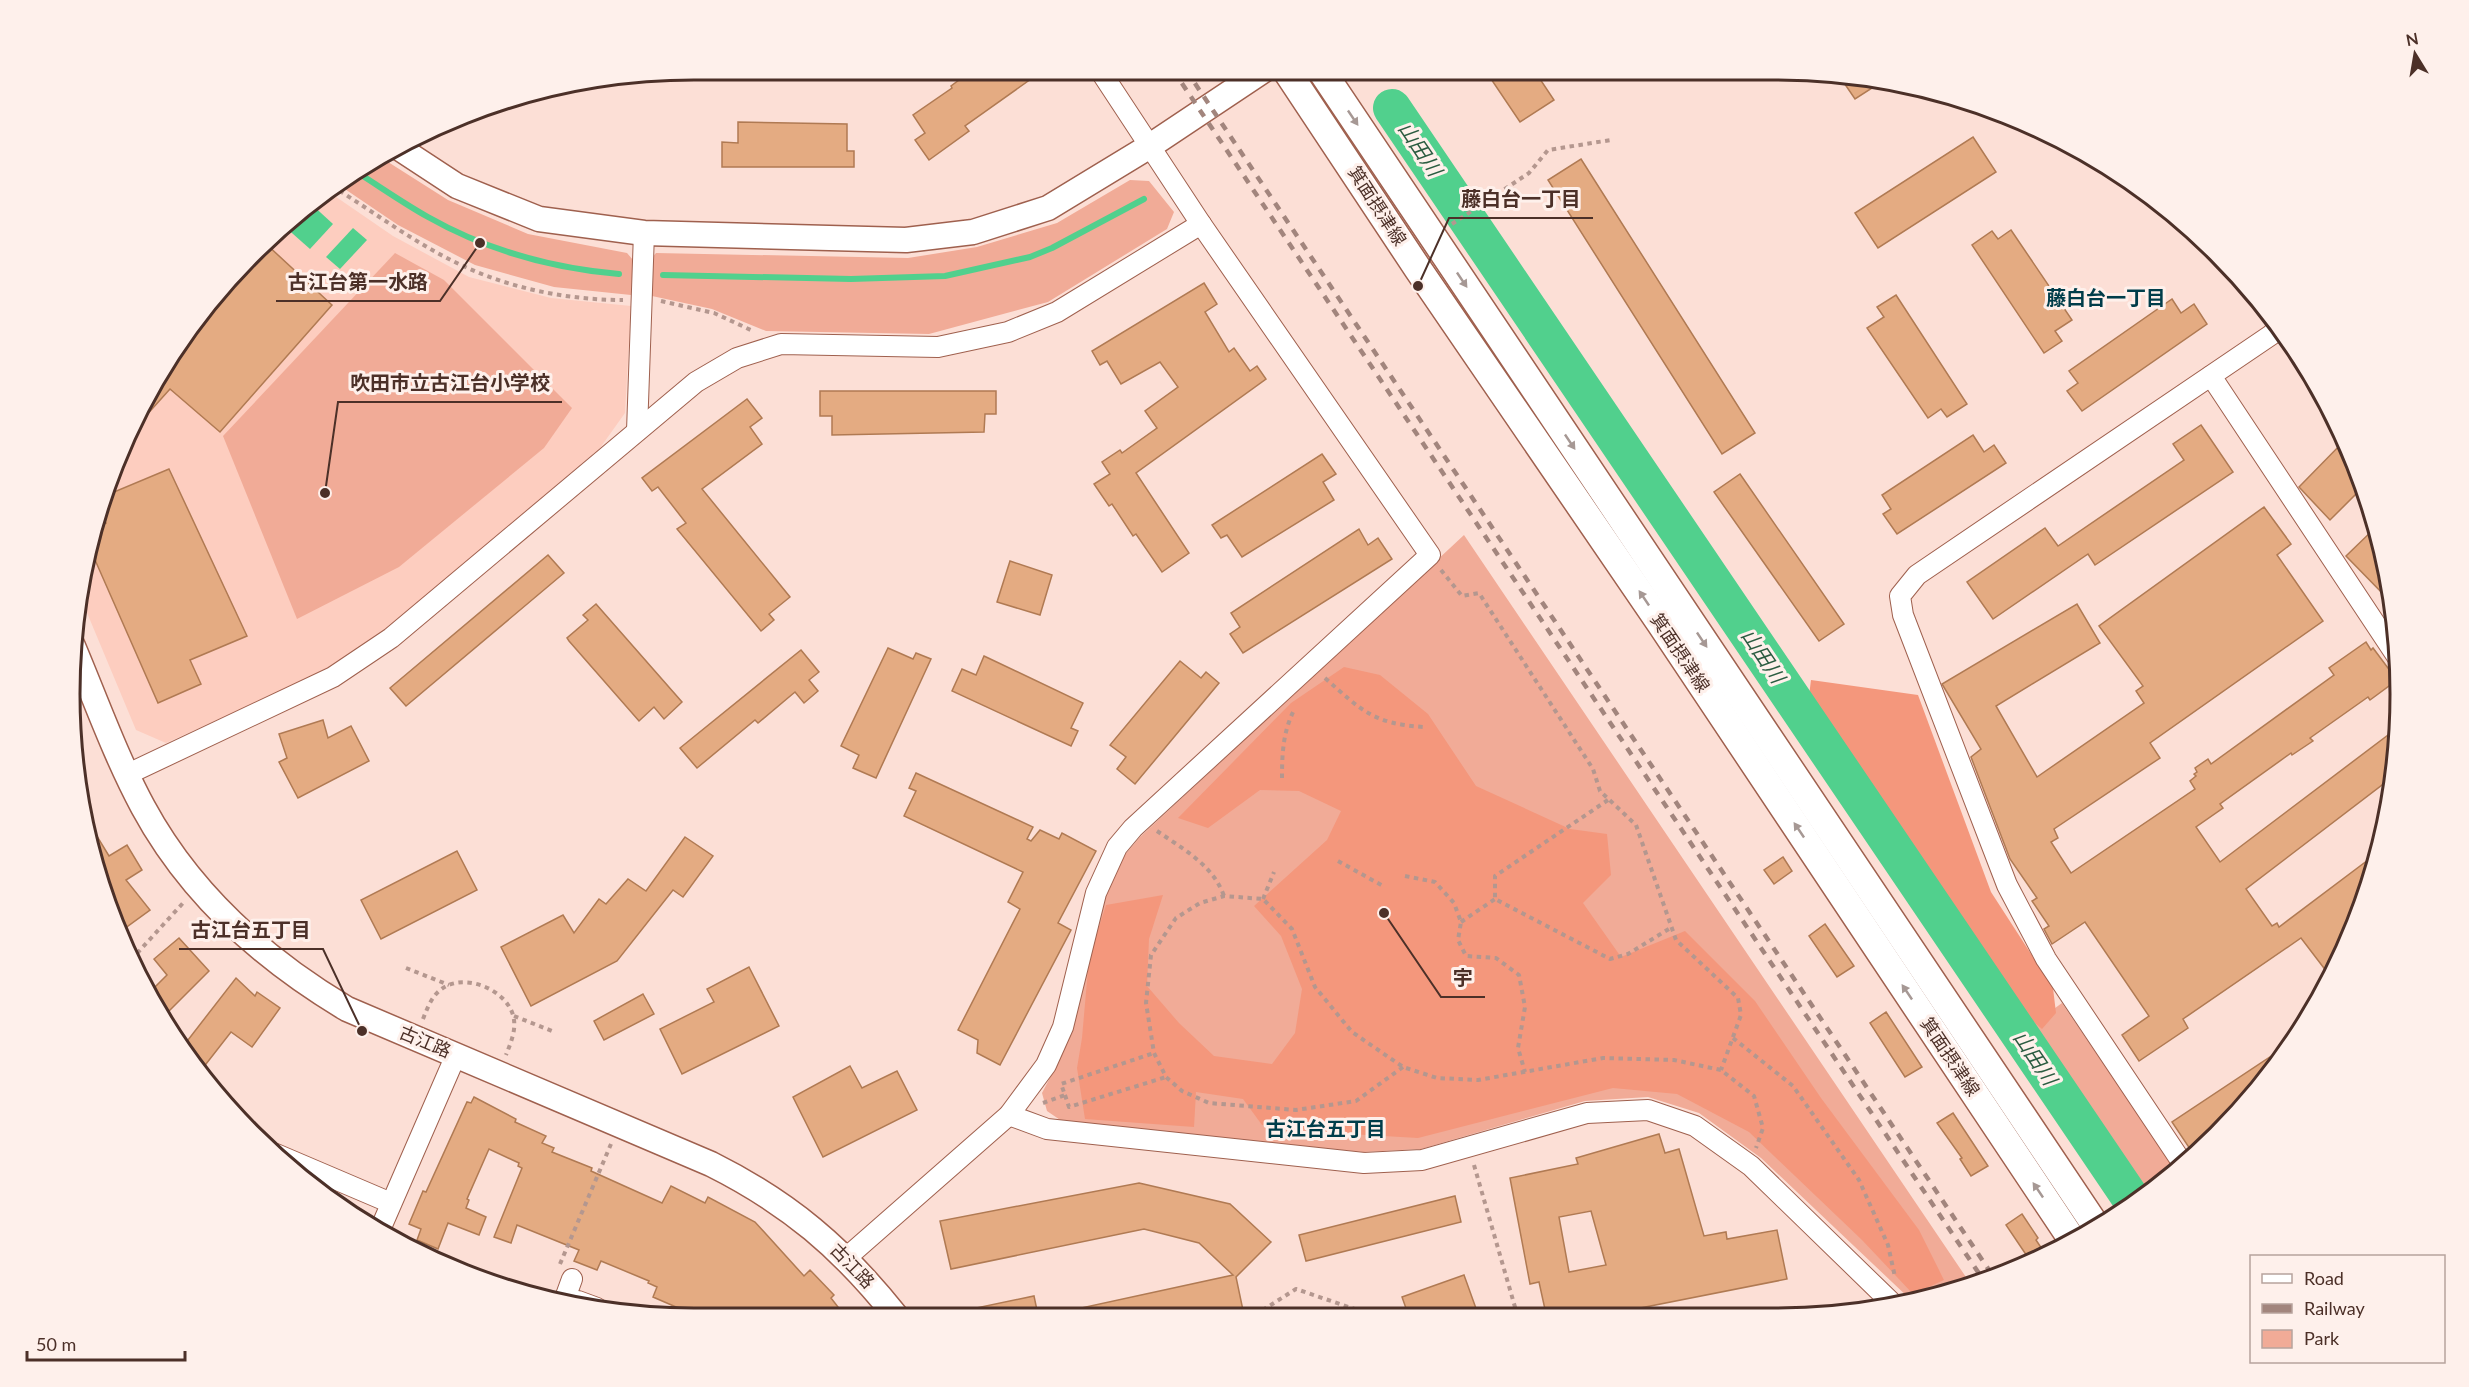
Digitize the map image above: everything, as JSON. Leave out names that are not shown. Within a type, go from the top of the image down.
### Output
[{"type":"main road","name":"箕面摂津線","points":[[1293,80],[1418,269],[1661,624],[2068,1233]]},
{"type":"main road","name":"箕面摂津線","points":[[1328,80],[2092,1219]]},
{"type":"street","points":[[846,1258],[1009,1115],[1046,1065],[1063,1027],[1096,893],[1117,847],[1133,828],[1430,555],[1201,224],[1107,80]]},
{"type":"street","points":[[405,152],[457,186],[539,219],[644,233],[906,240],[973,232],[1048,208],[1150,146],[1249,80]]},
{"type":"street","points":[[128,774],[333,677],[391,638],[696,382],[737,358],[781,344],[938,347],[1008,332],[1057,312],[1201,224]]},
{"type":"street","points":[[637,430],[644,233]]},
{"type":"street","points":[[2178,1157],[2046,959],[2007,885],[1903,615],[1900,597],[1917,575],[2211,376],[2272,332]]},
{"type":"street","points":[[2211,376],[2387,641]]},
{"type":"street","name":"古江路","points":[[81,664],[144,808],[166,844],[200,891],[265,952],[318,992],[347,1009],[742,1179],[802,1220],[846,1258],[889,1308]]},
{"type":"street","points":[[383,1223],[456,1054]]},
{"type":"street","points":[[1009,1115],[1047,1129],[1364,1163],[1422,1160],[1587,1113],[1648,1110],[1695,1126],[1751,1166],[1886,1297]]},
{"type":"street","points":[[300,1164],[392,1203]]},
{"type":"street","points":[[563,1294],[564,1275]]},
{"type":"path","points":[[1446,228],[1529,173],[1548,150],[1611,140]]},
{"type":"path","points":[[340,191],[420,243],[484,275],[564,296],[672,303],[714,314],[781,344]]},
{"type":"path","points":[[1430,555],[1462,596],[1479,593],[1593,769],[1600,791],[1636,825],[1676,940],[1738,999],[1741,1015],[1721,1070]]},
{"type":"path","points":[[1311,666],[1357,706],[1380,721],[1401,726],[1424,727]]},
{"type":"path","points":[[1282,778],[1282,748],[1288,721],[1298,703]]},
{"type":"path","points":[[1495,899],[1495,876],[1608,800]]},
{"type":"path","points":[[1133,828],[1150,827],[1192,855],[1218,880],[1224,896]]},
{"type":"path","points":[[1338,861],[1383,886]]},
{"type":"path","points":[[1263,899],[1274,872]]},
{"type":"path","points":[[1405,876],[1436,882],[1454,903],[1461,922],[1458,940],[1466,956],[1496,958],[1519,975],[1525,1007],[1518,1048],[1525,1072]]},
{"type":"path","points":[[1402,1067],[1356,1101],[1296,1110],[1209,1103],[1182,1091],[1166,1077],[1154,1053],[1146,1003],[1151,955],[1176,918],[1200,903],[1224,896],[1263,899],[1292,928],[1315,987],[1352,1032],[1402,1067],[1437,1078],[1478,1080],[1603,1058],[1674,1060],[1721,1070],[1754,1096],[1763,1128],[1751,1166]]},
{"type":"path","points":[[1461,922],[1495,899]]},
{"type":"path","points":[[1495,899],[1610,959],[1628,954],[1672,927]]},
{"type":"path","points":[[137,953],[184,901]]},
{"type":"path","points":[[406,968],[449,985]]},
{"type":"path","points":[[422,1019],[436,994],[449,985],[465,982],[485,987],[504,1000],[513,1015],[513,1035],[505,1056]]},
{"type":"path","points":[[513,1015],[552,1030]]},
{"type":"path","points":[[1732,1038],[1793,1086],[1859,1180],[1888,1245],[1896,1280]]},
{"type":"path","points":[[1154,1053],[1061,1084],[1069,1107],[1166,1077]]},
{"type":"path","points":[[1042,1103],[1065,1095]]},
{"type":"path","points":[[564,1275],[611,1143]]},
{"type":"path","points":[[1469,1147],[1515,1308]]},
{"type":"path","points":[[1266,1308],[1296,1289],[1352,1308]]},
{"type":"shaded area","points":[[334,196],[393,236],[469,277],[551,298],[631,306],[625,413],[600,448],[385,630],[328,670],[166,743],[136,730],[86,609],[100,535],[126,459],[162,386],[183,352],[232,289],[259,259],[289,232]]},
{"type":"shaded area","points":[[317,209],[333,224],[310,249],[290,231]]},
{"type":"shaded area","points":[[353,228],[367,240],[340,269],[326,257]]},
{"type":"shaded area","points":[[1344,667],[1380,675],[1428,714],[1476,786],[1570,829],[1607,834],[1611,875],[1583,903],[1621,957],[1685,931],[1755,1001],[1821,1098],[1919,1230],[1944,1280],[1911,1292],[1862,1240],[1749,1132],[1677,1094],[1613,1088],[1418,1138],[1262,1125],[1243,1099],[1196,1092],[1194,1127],[1085,1119],[1077,1068],[1089,958],[1106,905],[1163,895],[1149,939],[1147,986],[1179,1023],[1214,1056],[1272,1064],[1295,1033],[1302,989],[1281,936],[1254,906],[1327,840],[1341,811],[1299,791],[1260,790],[1208,828],[1178,818],[1291,703]]},
{"type":"shaded area","points":[[1811,680],[1918,695],[1991,892],[2053,988],[2056,1013],[2042,1029],[2016,1007],[1809,696]]},
{"type":"green space","points":[[387,161],[448,200],[528,234],[627,253],[633,260],[631,295],[554,287],[475,265],[398,225],[344,189]]},
{"type":"green space","points":[[1130,180],[1149,181],[1174,212],[1167,229],[1048,302],[929,334],[766,331],[712,309],[652,296],[650,260],[656,253],[908,258],[977,247],[1057,223]]},
{"type":"green space","points":[[395,253],[444,280],[572,408],[544,448],[399,567],[297,619],[223,436]]},
{"type":"green space","points":[[1464,535],[1966,1277],[1904,1294],[1761,1158],[1699,1113],[1648,1097],[1585,1101],[1421,1149],[1363,1152],[1066,1124],[1047,1111],[1042,1093],[1073,1027],[1105,897],[1123,857],[1140,837]]},
{"type":"green space","points":[[2062,1003],[2171,1163],[2140,1188],[2029,1027]]},
{"type":"building","points":[[959,80],[1030,80],[965,126],[969,131],[929,160],[915,140],[925,133],[913,115],[952,88],[951,86]]},
{"type":"building","points":[[1492,80],[1541,80],[1554,100],[1520,122]]},
{"type":"building","points":[[1845,84],[1873,88],[1855,99]]},
{"type":"building","points":[[738,122],[847,124],[847,151],[854,151],[854,167],[722,167],[722,142],[738,143]]},
{"type":"building","points":[[1973,137],[1996,172],[1878,248],[1855,213]]},
{"type":"building","points":[[1581,159],[1755,433],[1722,454],[1548,180]]},
{"type":"building","points":[[2011,230],[2072,320],[2055,331],[2062,341],[2044,353],[1972,245],[1992,231],[1998,239]]},
{"type":"building","points":[[271,248],[332,305],[220,432],[170,389],[147,415],[183,352],[206,320]]},
{"type":"building","points":[[1204,283],[1217,304],[1205,312],[1229,352],[1234,348],[1250,371],[1257,366],[1266,379],[1136,473],[1189,553],[1162,572],[1136,534],[1133,536],[1112,504],[1109,506],[1094,484],[1110,474],[1102,462],[1120,450],[1122,453],[1157,428],[1145,411],[1178,387],[1160,362],[1121,384],[1107,361],[1100,365],[1092,351]]},
{"type":"building","points":[[1896,295],[1967,404],[1947,417],[1941,409],[1928,418],[1867,328],[1884,317],[1877,307]]},
{"type":"building","points":[[2172,299],[2181,313],[2194,304],[2207,324],[2082,411],[2067,391],[2078,383],[2069,371]]},
{"type":"building","points":[[820,391],[996,391],[996,414],[985,414],[984,432],[832,435],[832,416],[820,416]]},
{"type":"building","points":[[747,399],[762,418],[750,427],[762,444],[702,489],[790,597],[769,614],[774,620],[761,631],[677,529],[686,523],[658,487],[652,491],[642,478]]},
{"type":"building","points":[[2201,425],[2233,472],[2095,565],[2088,554],[1993,619],[1967,582],[2045,528],[2058,546],[2184,460],[2173,444]]},
{"type":"building","points":[[1973,435],[1984,452],[1994,445],[2006,463],[1897,534],[1883,514],[1891,509],[1882,495]]},
{"type":"building","points":[[2338,447],[2356,494],[2330,520],[2299,487]]},
{"type":"building","points":[[1322,454],[1336,474],[1323,482],[1334,500],[1242,557],[1227,535],[1221,538],[1212,525]]},
{"type":"building","points":[[169,469],[247,636],[190,660],[201,684],[158,703],[95,559],[113,492]]},
{"type":"building","points":[[1740,474],[1844,624],[1819,641],[1714,492]]},
{"type":"building","points":[[2264,507],[2291,544],[2277,555],[2323,621],[2150,743],[2160,758],[2054,829],[2058,838],[2051,842],[2071,873],[2195,789],[2190,781],[2196,776],[2195,768],[2208,759],[2211,764],[2334,675],[2329,668],[2366,642],[2389,669],[2390,685],[2370,700],[2368,697],[2310,738],[2313,741],[2292,755],[2291,753],[2220,804],[2223,808],[2196,827],[2220,862],[2388,735],[2382,785],[2246,889],[2272,926],[2277,923],[2279,927],[2366,861],[2343,928],[2324,968],[2301,938],[2183,1019],[2188,1028],[2139,1061],[2122,1035],[2149,1016],[2085,922],[2052,944],[2044,929],[2049,926],[2032,901],[2037,898],[2010,859],[1971,757],[1981,749],[1942,684],[2077,604],[2100,643],[1996,706],[2037,777],[2144,703],[2136,691],[2143,686],[2099,626]]},
{"type":"building","points":[[1359,529],[1368,545],[1378,538],[1392,559],[1243,653],[1230,634],[1240,627],[1231,613]]},
{"type":"building","points":[[2369,534],[2381,591],[2346,556]]},
{"type":"building","points":[[548,555],[564,573],[406,706],[390,688]]},
{"type":"building","points":[[1010,561],[1052,575],[1040,615],[997,602]]},
{"type":"building","points":[[596,604],[682,702],[664,719],[654,707],[639,721],[567,638],[588,620],[583,615]]},
{"type":"building","points":[[888,648],[913,659],[916,653],[931,659],[876,778],[853,768],[859,755],[841,746]]},
{"type":"building","points":[[801,650],[819,672],[809,680],[818,691],[804,703],[795,692],[758,723],[755,720],[697,768],[680,748]]},
{"type":"building","points":[[984,656],[1083,703],[1071,728],[1078,731],[1071,746],[952,691],[962,669],[976,675]]},
{"type":"building","points":[[1180,661],[1201,678],[1206,672],[1219,683],[1135,784],[1117,769],[1126,757],[1110,745]]},
{"type":"building","points":[[323,720],[328,738],[351,726],[369,761],[298,798],[279,762],[287,758],[279,734]]},
{"type":"building","points":[[916,773],[1033,827],[1027,839],[1031,841],[1040,830],[1059,839],[1062,833],[1096,851],[1058,923],[1071,930],[1000,1065],[977,1053],[978,1040],[958,1030],[1020,909],[1008,902],[1023,872],[904,816],[916,791],[909,788]]},
{"type":"building","points":[[96,835],[109,856],[127,845],[142,870],[126,880],[150,910],[126,928],[112,891]]},
{"type":"building","points":[[685,837],[713,856],[683,897],[673,890],[617,961],[531,1006],[501,947],[563,915],[574,933],[599,899],[606,904],[628,879],[646,891]]},
{"type":"building","points":[[457,851],[477,890],[381,939],[361,900]]},
{"type":"building","points":[[1783,857],[1792,871],[1774,884],[1764,870]]},
{"type":"building","points":[[1825,924],[1854,966],[1837,977],[1809,936]]},
{"type":"building","points":[[179,938],[209,971],[169,1011],[155,987],[167,975],[154,959]]},
{"type":"building","points":[[749,967],[779,1026],[682,1074],[660,1029],[714,1002],[707,989]]},
{"type":"building","points":[[236,978],[255,996],[257,992],[280,1008],[252,1047],[231,1032],[205,1065],[187,1041]]},
{"type":"building","points":[[643,994],[654,1014],[604,1040],[594,1021]]},
{"type":"building","points":[[1886,1012],[1922,1067],[1905,1077],[1870,1023]]},
{"type":"building","points":[[2270,1057],[2210,1128],[2189,1147],[2172,1122]]},
{"type":"building","points":[[850,1066],[862,1088],[897,1071],[917,1110],[823,1157],[793,1097]]},
{"type":"building","points":[[474,1097],[516,1119],[515,1122],[546,1136],[542,1143],[554,1148],[552,1152],[592,1168],[591,1171],[662,1203],[671,1186],[705,1203],[708,1197],[755,1222],[804,1276],[810,1270],[834,1295],[831,1298],[839,1308],[676,1307],[653,1297],[657,1287],[648,1283],[649,1281],[601,1261],[597,1270],[574,1261],[579,1250],[517,1225],[511,1243],[494,1237],[522,1168],[518,1166],[519,1163],[489,1149],[467,1199],[469,1200],[466,1208],[486,1217],[479,1235],[448,1223],[438,1249],[417,1240],[421,1229],[409,1224],[467,1102],[471,1103]]},
{"type":"building","points":[[1953,1113],[1988,1166],[1971,1176],[1960,1159],[1962,1158],[1937,1123]]},
{"type":"building","points":[[1659,1134],[1665,1153],[1679,1149],[1704,1236],[1726,1232],[1727,1239],[1777,1230],[1787,1279],[1640,1308],[1545,1308],[1539,1282],[1530,1284],[1510,1178],[1578,1164],[1576,1158]],"holes":[[[1591,1211],[1606,1265],[1569,1272],[1559,1217]]]},
{"type":"building","points":[[1139,1183],[1230,1204],[1271,1242],[1236,1277],[1243,1308],[1081,1308],[1233,1275],[1199,1243],[1144,1229],[951,1269],[940,1221]]},
{"type":"building","points":[[1455,1196],[1461,1222],[1306,1261],[1299,1235]]},
{"type":"building","points":[[2022,1214],[2038,1238],[2036,1240],[2041,1247],[2026,1254],[2006,1225]]},
{"type":"building","points":[[1464,1275],[1476,1308],[1406,1308],[1402,1297]]},
{"type":"building","points":[[1034,1296],[1037,1308],[976,1308]]},
{"type":"waterway","name":"山田川","points":[[1392,108],[2129,1195]]},
{"type":"waterway","points":[[363,176],[419,212],[451,229],[497,248],[545,262],[619,274]]},
{"type":"waterway","points":[[663,275],[851,279],[945,276],[1030,257],[1052,248],[1144,199]]},
{"type":"railway","points":[[1180,80],[1979,1273]]},
{"type":"railway","points":[[1193,80],[1988,1269]]},
{"type":"place","name":"古江台第一水路","points":[[480,243]]},
{"type":"place","name":"藤白台一丁目","points":[[1418,286]]},
{"type":"place","name":"吹田市立古江台小学校","points":[[325,493]]},
{"type":"place","name":"宇","points":[[1384,913]]},
{"type":"place","name":"古江台五丁目","points":[[362,1031]]},
{"type":"district","name":"藤白台一丁目","points":[[2106,298]]},
{"type":"district","name":"古江台五丁目","points":[[1326,1129]]}]
